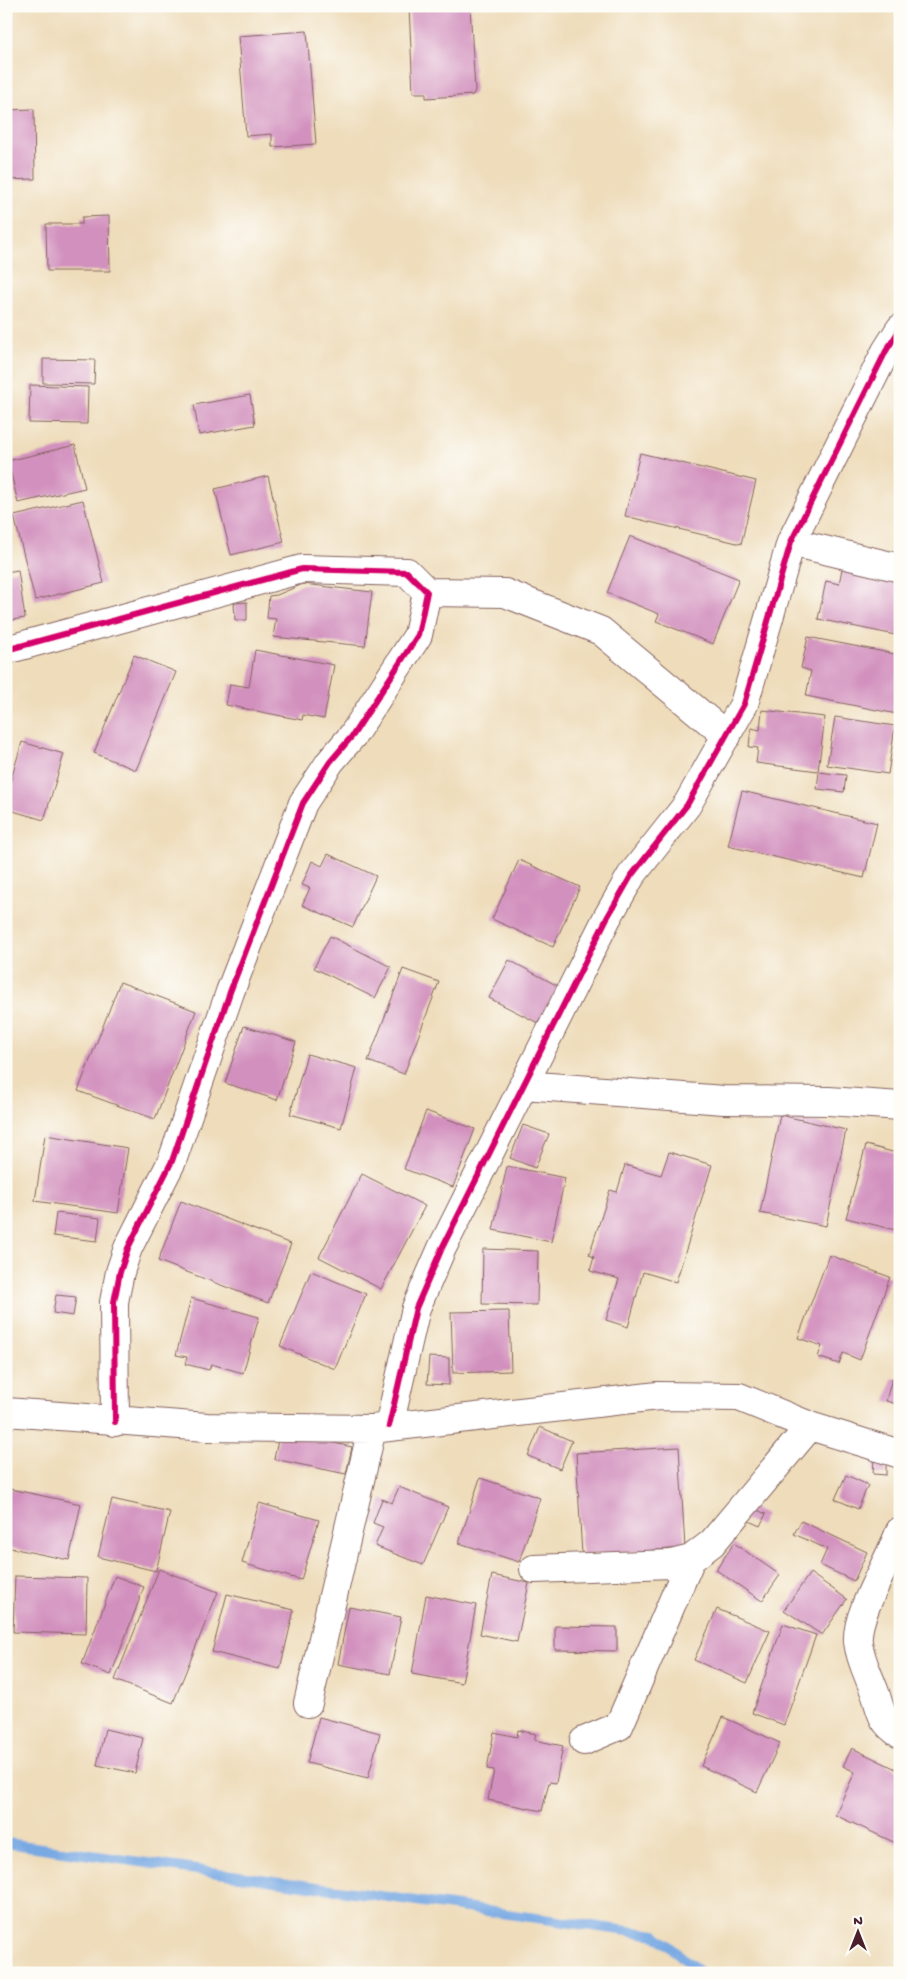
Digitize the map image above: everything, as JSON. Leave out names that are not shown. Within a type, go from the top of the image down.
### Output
[{"type":"street","points":[[308,1703],[380,1427],[416,1308],[442,1248],[607,918],[631,876],[687,805],[744,704],[791,542],[817,486],[886,352],[900,329]]},
{"type":"street","points":[[791,542],[900,568]]},
{"type":"street","points":[[6,650],[302,569],[406,572],[427,592],[505,593],[600,631],[727,736]]},
{"type":"street","points":[[116,1422],[114,1302],[120,1272],[128,1248],[172,1161],[230,992],[303,803],[330,762],[353,735],[418,635],[427,592]]},
{"type":"street","points":[[523,1085],[724,1100],[829,1101],[900,1106]]},
{"type":"street","points":[[6,1412],[116,1422],[207,1427],[380,1427],[658,1396],[739,1397],[810,1426],[900,1454]]},
{"type":"street","points":[[534,1569],[671,1564],[691,1559],[712,1543],[810,1426]]},
{"type":"street","points":[[900,1531],[862,1616],[858,1640],[861,1658],[875,1692],[880,1715],[889,1727],[900,1734]]},
{"type":"street","points":[[584,1741],[619,1726],[691,1559]]},
{"type":"building","points":[[409,6],[470,6],[475,90],[473,95],[426,98],[426,93],[413,93]]},
{"type":"building","points":[[307,31],[316,144],[272,147],[272,134],[246,136],[238,36]]},
{"type":"building","points":[[34,109],[35,179],[6,180],[6,110]]},
{"type":"building","points":[[109,216],[110,271],[47,271],[46,224],[82,224],[82,217]]},
{"type":"building","points":[[43,359],[95,360],[94,384],[43,383]]},
{"type":"building","points":[[30,385],[88,387],[87,424],[29,423]]},
{"type":"building","points":[[250,395],[255,425],[199,435],[194,405]]},
{"type":"building","points":[[75,445],[85,488],[18,503],[8,461]]},
{"type":"building","points":[[640,453],[756,481],[741,544],[625,516]]},
{"type":"building","points":[[268,476],[284,542],[231,555],[215,489]]},
{"type":"building","points":[[83,500],[104,583],[35,600],[14,516]]},
{"type":"building","points":[[630,536],[739,579],[713,644],[656,621],[659,614],[607,593]]},
{"type":"building","points":[[843,564],[900,575],[900,636],[818,619],[826,581],[839,584]]},
{"type":"building","points":[[18,570],[25,618],[6,621],[6,572]]},
{"type":"building","points":[[303,584],[372,592],[365,646],[273,637],[276,619],[267,618],[269,596],[277,595]]},
{"type":"building","points":[[247,602],[247,620],[235,620],[234,603]]},
{"type":"building","points":[[808,637],[900,655],[900,702],[897,714],[806,696],[811,671],[801,668]]},
{"type":"building","points":[[255,650],[334,665],[324,719],[303,715],[302,720],[226,705],[230,684],[249,687]]},
{"type":"building","points":[[134,655],[176,672],[136,770],[94,753]]},
{"type":"building","points":[[762,710],[825,717],[818,771],[756,763],[758,748],[749,747],[751,728],[760,730]]},
{"type":"building","points":[[835,717],[895,726],[888,774],[827,765]]},
{"type":"building","points":[[22,742],[64,754],[44,820],[6,809],[6,796]]},
{"type":"building","points":[[819,772],[846,775],[844,792],[817,789]]},
{"type":"building","points":[[742,791],[877,823],[864,878],[728,846]]},
{"type":"building","points":[[328,854],[376,876],[353,927],[302,905],[310,888],[302,885],[312,861],[322,866]]},
{"type":"building","points":[[519,860],[580,887],[553,947],[492,919]]},
{"type":"building","points":[[330,936],[391,967],[375,998],[314,968]]},
{"type":"building","points":[[509,960],[558,986],[538,1023],[489,998]]},
{"type":"building","points":[[403,969],[439,982],[404,1074],[368,1061]]},
{"type":"building","points":[[120,982],[196,1011],[155,1119],[78,1091]]},
{"type":"building","points":[[244,1026],[296,1042],[277,1100],[225,1083]]},
{"type":"building","points":[[307,1054],[357,1068],[341,1128],[290,1114]]},
{"type":"building","points":[[426,1111],[475,1129],[453,1187],[404,1169]]},
{"type":"building","points":[[780,1115],[846,1130],[826,1226],[760,1213]]},
{"type":"building","points":[[523,1125],[549,1134],[535,1168],[510,1158]]},
{"type":"building","points":[[45,1135],[128,1148],[118,1213],[35,1201]]},
{"type":"building","points":[[866,1145],[900,1154],[900,1231],[846,1218]]},
{"type":"building","points":[[669,1152],[712,1165],[676,1282],[643,1272],[628,1327],[606,1320],[619,1279],[590,1271],[594,1257],[589,1255],[610,1190],[617,1192],[625,1165],[661,1175]]},
{"type":"building","points":[[507,1166],[565,1178],[551,1242],[493,1230]]},
{"type":"building","points":[[362,1174],[425,1206],[381,1289],[319,1257]]},
{"type":"building","points":[[181,1201],[291,1244],[268,1303],[158,1261]]},
{"type":"building","points":[[56,1213],[100,1218],[97,1241],[53,1236]]},
{"type":"building","points":[[483,1249],[538,1251],[537,1305],[482,1304]]},
{"type":"building","points":[[829,1255],[890,1277],[860,1360],[843,1353],[839,1364],[818,1357],[822,1346],[798,1338]]},
{"type":"building","points":[[311,1271],[366,1294],[335,1369],[280,1346]]},
{"type":"building","points":[[56,1295],[76,1297],[73,1316],[53,1313]]},
{"type":"building","points":[[191,1298],[259,1317],[243,1373],[211,1364],[209,1370],[185,1364],[187,1357],[176,1355]]},
{"type":"building","points":[[509,1311],[511,1371],[453,1373],[451,1312]]},
{"type":"building","points":[[429,1357],[449,1358],[449,1385],[427,1384]]},
{"type":"building","points":[[892,1378],[900,1380],[900,1405],[886,1401]]},
{"type":"building","points":[[540,1427],[572,1441],[560,1469],[528,1456]]},
{"type":"building","points":[[280,1431],[352,1447],[346,1474],[274,1459]]},
{"type":"building","points":[[679,1447],[685,1548],[582,1555],[576,1453]]},
{"type":"building","points":[[874,1459],[886,1460],[886,1475],[873,1474]]},
{"type":"building","points":[[846,1475],[868,1485],[858,1509],[835,1499]]},
{"type":"building","points":[[480,1478],[540,1498],[519,1562],[459,1543]]},
{"type":"building","points":[[399,1487],[448,1507],[423,1565],[375,1546],[383,1527],[373,1523],[382,1499],[392,1503]]},
{"type":"building","points":[[6,1488],[81,1504],[69,1560],[6,1547]]},
{"type":"building","points":[[112,1499],[170,1512],[156,1571],[98,1557]]},
{"type":"building","points":[[259,1503],[319,1520],[301,1580],[242,1563]]},
{"type":"building","points":[[748,1506],[766,1514],[760,1526],[742,1518]]},
{"type":"building","points":[[801,1521],[867,1552],[854,1581],[820,1565],[827,1549],[794,1534]]},
{"type":"building","points":[[734,1543],[780,1575],[762,1601],[716,1570]]},
{"type":"building","points":[[159,1569],[218,1592],[173,1703],[115,1680]]},
{"type":"building","points":[[810,1573],[847,1599],[822,1635],[784,1610]]},
{"type":"building","points":[[492,1575],[529,1583],[517,1642],[480,1634]]},
{"type":"building","points":[[15,1576],[87,1578],[86,1634],[13,1632]]},
{"type":"building","points":[[115,1576],[144,1587],[111,1675],[82,1664]]},
{"type":"building","points":[[227,1594],[294,1610],[280,1669],[212,1652]]},
{"type":"building","points":[[426,1595],[476,1605],[462,1683],[412,1674]]},
{"type":"building","points":[[349,1607],[401,1617],[390,1674],[338,1664]]},
{"type":"building","points":[[717,1609],[770,1631],[747,1683],[694,1660]]},
{"type":"building","points":[[783,1624],[816,1635],[784,1725],[752,1713]]},
{"type":"building","points":[[555,1626],[617,1627],[617,1651],[555,1650]]},
{"type":"building","points":[[319,1717],[380,1733],[368,1778],[307,1763]]},
{"type":"building","points":[[723,1717],[780,1743],[757,1792],[701,1766]]},
{"type":"building","points":[[105,1729],[143,1738],[135,1773],[97,1765]]},
{"type":"building","points":[[518,1730],[536,1734],[534,1740],[563,1746],[556,1783],[549,1782],[542,1811],[488,1800],[494,1770],[487,1769],[494,1732],[517,1737]]},
{"type":"building","points":[[852,1748],[900,1771],[900,1845],[835,1815],[855,1772],[843,1766]]},
{"type":"waterway","points":[[6,1843],[656,1935],[701,1973]]},
{"type":"cycle path","points":[[389,1426],[416,1308],[442,1248],[607,918],[631,876],[687,805],[744,704],[791,542],[886,351],[900,329]]},
{"type":"cycle path","points":[[6,650],[302,569],[407,572],[427,592],[418,635],[353,735],[330,762],[303,803],[230,992],[172,1161],[128,1248],[120,1272],[114,1302],[115,1422]]}]
